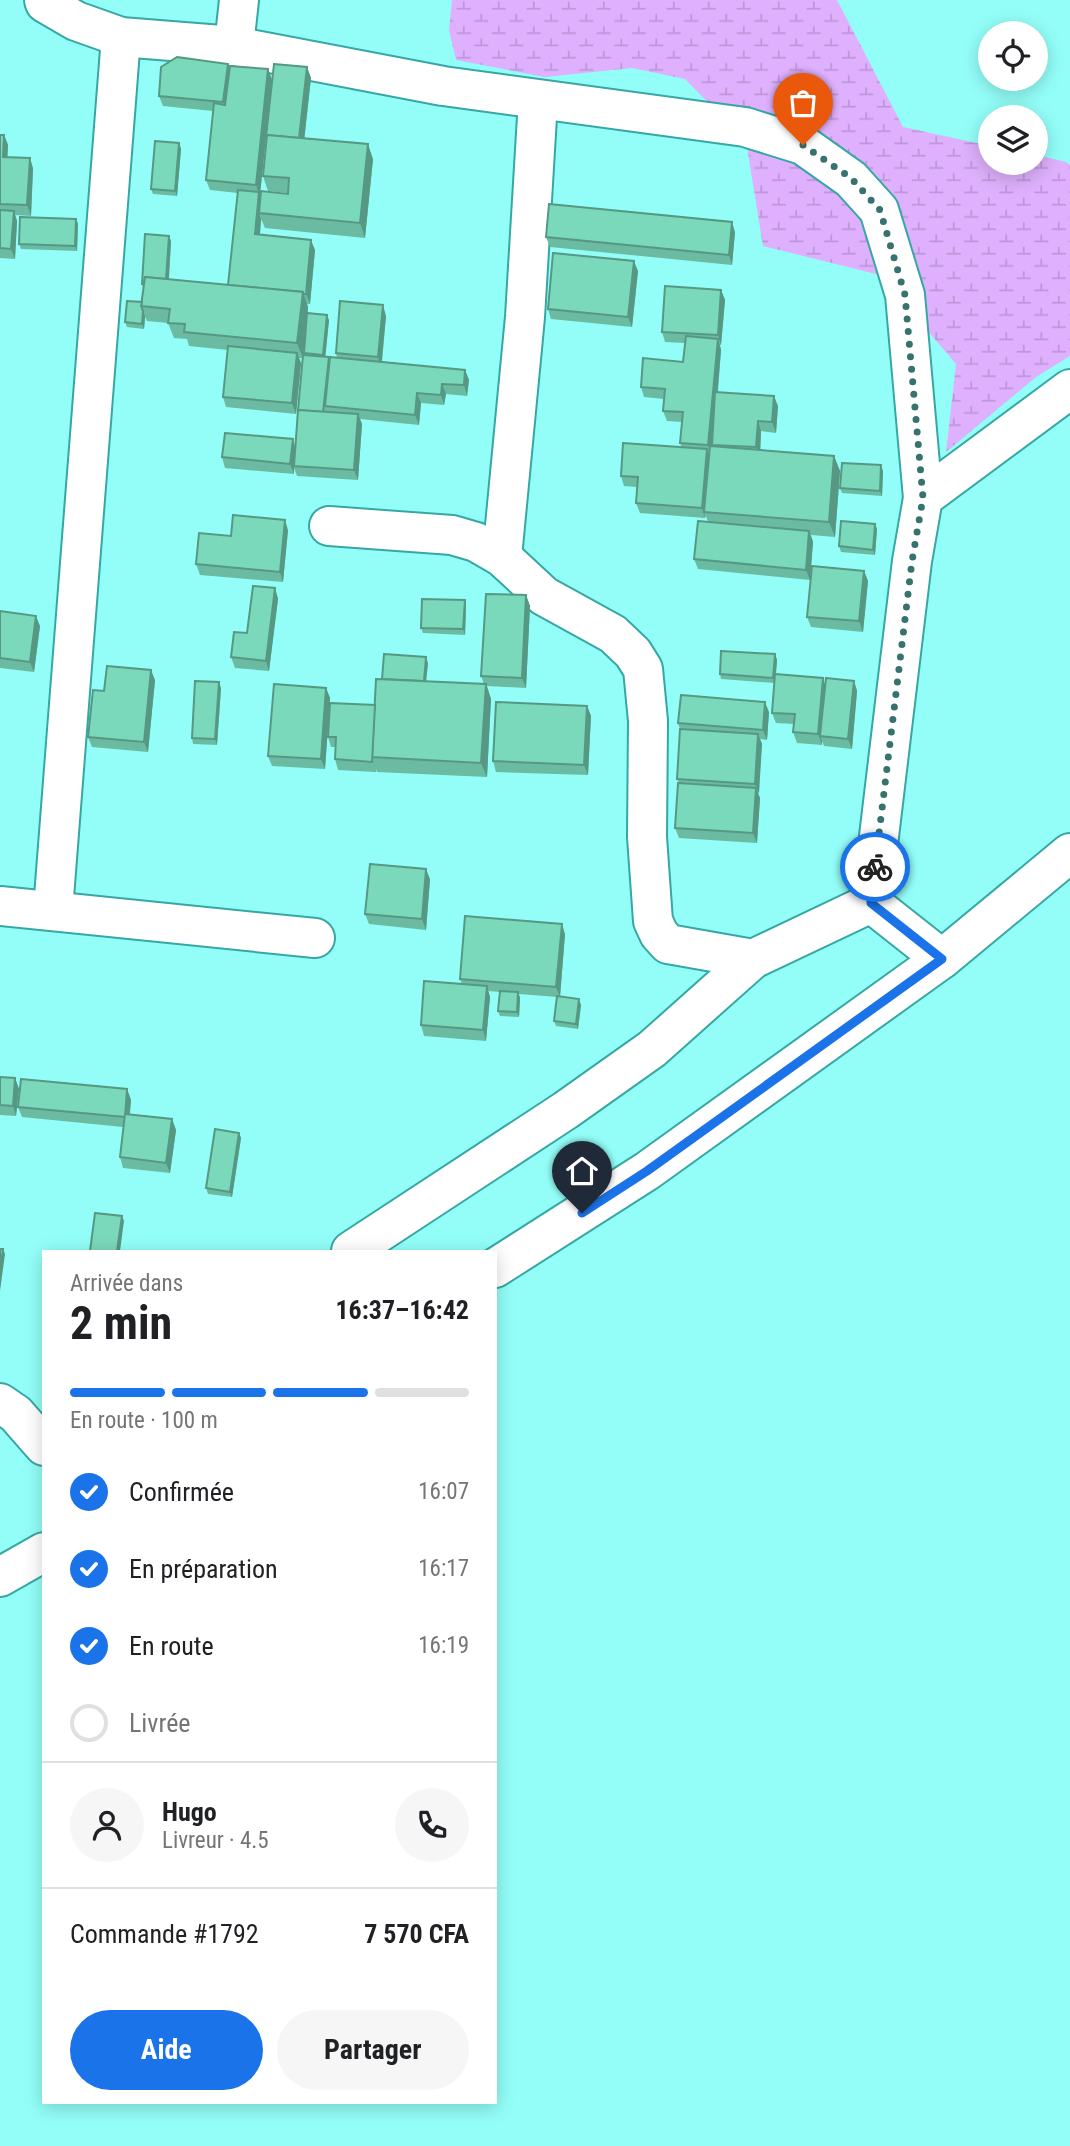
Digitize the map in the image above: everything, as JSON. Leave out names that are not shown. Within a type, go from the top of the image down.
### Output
[{"type":"street","points":[[44,0],[76,21],[121,37],[234,46],[443,86],[745,127],[803,145],[851,178],[880,210],[905,295],[923,498],[912,561],[871,903]]},
{"type":"street","points":[[234,46],[239,0]]},
{"type":"street","points":[[54,910],[121,37]]},
{"type":"street","points":[[502,558],[525,317],[538,100]]},
{"type":"street","points":[[923,498],[1070,389]]},
{"type":"street","points":[[329,526],[452,535],[476,542],[502,558],[544,596],[613,634],[633,653],[643,668],[648,721],[647,837],[653,921],[668,944],[753,959]]},
{"type":"street","points":[[497,1267],[647,1171],[942,959],[1070,853]]},
{"type":"street","points":[[871,903],[942,959]]},
{"type":"street","points":[[353,1250],[566,1110],[652,1049],[753,959],[871,903]]},
{"type":"street","points":[[0,906],[315,938]]},
{"type":"street","points":[[15,1410],[42,1444]]},
{"type":"street","points":[[0,1577],[42,1553]]},
{"type":"green space","points":[[452,0],[837,0],[903,127],[978,143],[978,175],[1048,175],[1048,158],[1070,165],[1070,356],[1036,377],[946,452],[956,364],[880,275],[763,246],[746,141],[685,79],[632,68],[545,77],[456,60],[449,30]]},
{"type":"building","points":[[177,57],[228,64],[223,102],[159,96],[161,67]]},
{"type":"building","points":[[274,64],[307,67],[299,138],[266,137]]},
{"type":"building","points":[[230,66],[268,69],[256,185],[206,180],[214,103],[225,105]]},
{"type":"building","points":[[0,135],[4,135],[3,157],[30,158],[27,205],[0,204]]},
{"type":"building","points":[[267,135],[368,144],[360,223],[259,213],[261,191],[288,194],[289,178],[263,176]]},
{"type":"building","points":[[155,141],[179,143],[175,191],[151,189]]},
{"type":"building","points":[[238,190],[259,192],[255,234],[311,240],[306,294],[228,285]]},
{"type":"building","points":[[549,204],[732,222],[729,255],[546,237]]},
{"type":"building","points":[[0,210],[14,211],[11,249],[0,248]]},
{"type":"building","points":[[20,217],[76,219],[75,246],[19,244]]},
{"type":"building","points":[[145,234],[169,236],[166,279],[145,277],[142,284]]},
{"type":"building","points":[[553,253],[634,261],[628,317],[548,309]]},
{"type":"building","points":[[145,277],[303,292],[297,343],[184,332],[185,324],[168,323],[170,309],[141,306]]},
{"type":"building","points":[[665,286],[721,290],[718,335],[662,332]]},
{"type":"building","points":[[127,301],[142,302],[142,324],[125,322]]},
{"type":"building","points":[[340,301],[383,305],[378,357],[336,353]]},
{"type":"building","points":[[307,313],[327,315],[323,355],[304,353]]},
{"type":"building","points":[[686,336],[718,339],[708,445],[680,443],[683,412],[663,411],[665,389],[641,387],[643,358],[683,362]]},
{"type":"building","points":[[228,346],[297,353],[292,403],[223,397]]},
{"type":"building","points":[[303,355],[329,357],[323,412],[298,410]]},
{"type":"building","points":[[330,357],[465,370],[464,385],[442,384],[441,395],[417,393],[415,415],[325,406]]},
{"type":"building","points":[[715,392],[774,396],[772,422],[758,421],[756,447],[712,445]]},
{"type":"building","points":[[298,410],[358,414],[354,470],[294,466]]},
{"type":"building","points":[[225,433],[293,439],[290,464],[222,457]]},
{"type":"building","points":[[623,443],[707,449],[702,508],[636,503],[638,477],[621,476]]},
{"type":"building","points":[[710,446],[834,456],[829,522],[704,512]]},
{"type":"building","points":[[842,463],[881,465],[880,491],[840,488]]},
{"type":"building","points":[[233,515],[285,520],[280,572],[196,564],[199,533],[231,536]]},
{"type":"building","points":[[698,521],[809,531],[806,570],[694,559]]},
{"type":"building","points":[[841,521],[875,524],[873,550],[839,546]]},
{"type":"building","points":[[812,566],[864,571],[859,621],[807,617]]},
{"type":"building","points":[[253,586],[275,588],[266,661],[231,657],[234,632],[247,633]]},
{"type":"building","points":[[486,594],[526,595],[522,678],[481,676]]},
{"type":"building","points":[[422,599],[465,600],[463,629],[421,628]]},
{"type":"building","points":[[0,611],[36,616],[30,662],[0,658]]},
{"type":"building","points":[[721,651],[775,654],[773,678],[720,674]]},
{"type":"building","points":[[384,654],[426,657],[424,681],[382,679]]},
{"type":"building","points":[[107,666],[151,670],[144,742],[88,737],[93,690],[104,691]]},
{"type":"building","points":[[775,674],[823,678],[818,734],[793,732],[795,714],[772,713]]},
{"type":"building","points":[[826,678],[854,681],[848,739],[820,736]]},
{"type":"building","points":[[376,679],[486,684],[481,763],[372,757]]},
{"type":"building","points":[[195,681],[219,682],[215,739],[192,738]]},
{"type":"building","points":[[274,684],[326,688],[321,759],[268,756]]},
{"type":"building","points":[[681,695],[765,702],[763,730],[678,723]]},
{"type":"building","points":[[496,702],[587,706],[584,765],[493,761]]},
{"type":"building","points":[[330,703],[375,705],[372,762],[335,759],[336,737],[328,737]]},
{"type":"building","points":[[680,729],[758,734],[755,784],[677,779]]},
{"type":"building","points":[[678,783],[756,788],[753,833],[675,828]]},
{"type":"building","points":[[370,864],[426,869],[422,919],[365,914]]},
{"type":"building","points":[[465,916],[562,924],[556,987],[460,979]]},
{"type":"building","points":[[424,981],[487,986],[483,1030],[421,1025]]},
{"type":"building","points":[[500,991],[518,992],[517,1012],[498,1011]]},
{"type":"building","points":[[557,996],[579,999],[576,1024],[554,1021]]},
{"type":"building","points":[[0,1077],[15,1078],[13,1106],[0,1105]]},
{"type":"building","points":[[21,1079],[127,1089],[125,1117],[18,1107]]},
{"type":"building","points":[[125,1114],[172,1119],[166,1163],[120,1157]]},
{"type":"building","points":[[215,1129],[239,1133],[230,1192],[206,1188]]},
{"type":"building","points":[[95,1213],[122,1216],[117,1250],[90,1250]]},
{"type":"building","points":[[0,1249],[3,1249],[0,1270]]},
{"type":"way so far","points":[[803,145],[851,178],[880,210],[905,295],[923,498],[912,561],[875,867]]},
{"type":"route","points":[[582,1213],[647,1171],[942,959],[871,903],[875,867]]}]
